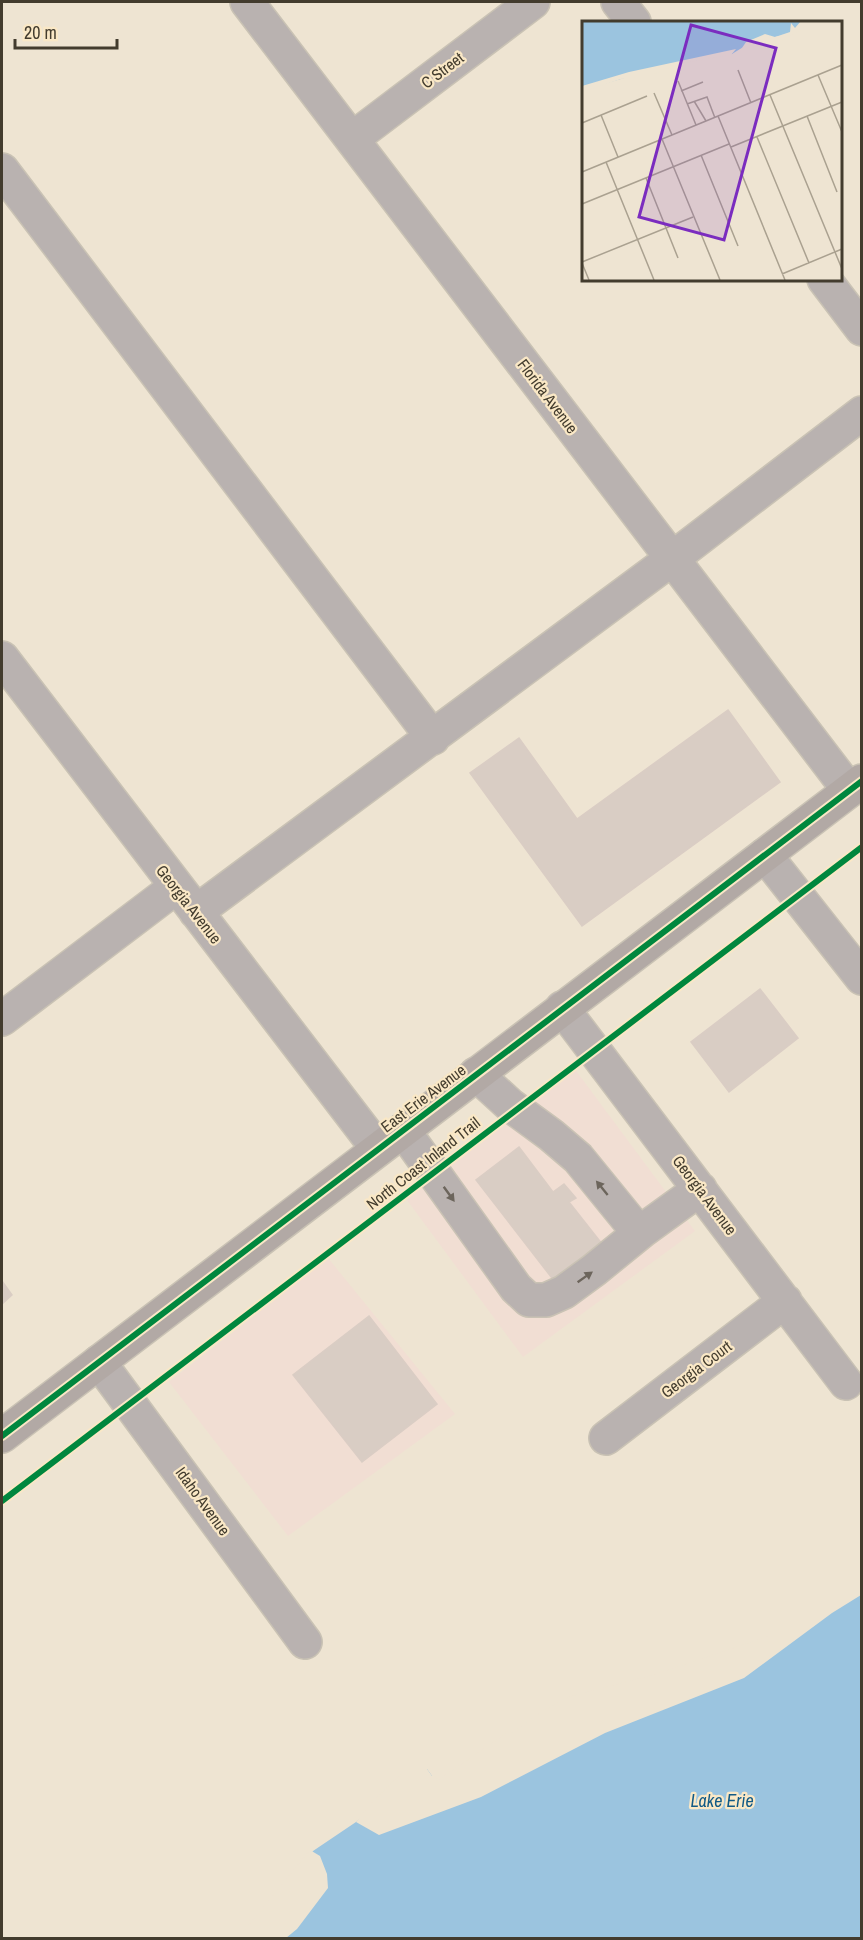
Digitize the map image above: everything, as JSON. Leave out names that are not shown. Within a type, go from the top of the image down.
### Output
[{"type":"main road","name":"East Erie Avenue","points":[[2,1436],[855,785]]},
{"type":"street","name":"Florida Avenue","points":[[247,2],[673,558],[855,785]]},
{"type":"street","name":"C Street","points":[[352,139],[533,2]]},
{"type":"street","points":[[618,2],[633,21]]},
{"type":"street","points":[[2,170],[433,738]]},
{"type":"street","points":[[825,280],[861,329]]},
{"type":"street","points":[[196,912],[673,558],[861,413]]},
{"type":"street","name":"Georgia Avenue","points":[[2,658],[378,1149]]},
{"type":"street","points":[[765,855],[861,978]]},
{"type":"street","points":[[2,1019],[176,887]]},
{"type":"street","name":"Georgia Avenue","points":[[562,1008],[846,1383]]},
{"type":"street","points":[[476,1074],[510,1105],[578,1158],[639,1233]]},
{"type":"street","points":[[403,1130],[516,1288],[529,1300],[546,1300],[564,1292],[700,1189]]},
{"type":"street","name":"Georgia Court","points":[[606,1438],[785,1301]]},
{"type":"street","name":"Idaho Avenue","points":[[99,1362],[305,1642]]},
{"type":"shaded area","points":[[574,1068],[695,1231],[523,1357],[404,1196]]},
{"type":"shaded area","points":[[328,1258],[455,1414],[288,1536],[169,1382]]},
{"type":"water","name":"Lake Erie","points":[[861,1578],[861,1938],[241,1938],[313,1851],[356,1822],[403,1776],[427,1769],[438,1784],[657,1677],[773,1638]]},
{"type":"pier","points":[[862,1575],[861,1595],[832,1613],[744,1678],[605,1733],[481,1797],[379,1835],[356,1822],[373,1801],[402,1773],[422,1768],[427,1769],[438,1780],[507,1733],[509,1735],[535,1716],[568,1697],[656,1674],[772,1635]]},
{"type":"pier","points":[[310,1850],[320,1856],[327,1874],[328,1888],[297,1929],[286,1938],[238,1938]]},
{"type":"building","points":[[728,710],[780,782],[582,926],[470,773],[519,738],[577,819]]},
{"type":"building","points":[[760,989],[798,1038],[729,1092],[691,1042]]},
{"type":"building","points":[[519,1147],[553,1192],[564,1184],[576,1198],[569,1202],[603,1245],[555,1282],[476,1180]]},
{"type":"building","points":[[2,1281],[12,1295],[2,1304]]},
{"type":"building","points":[[369,1316],[437,1404],[362,1462],[293,1375]]},
{"type":"cycle path","points":[[2,1436],[862,781]]},
{"type":"cycle path","name":"North Coast Inland Trail","points":[[2,1501],[862,847]]}]
